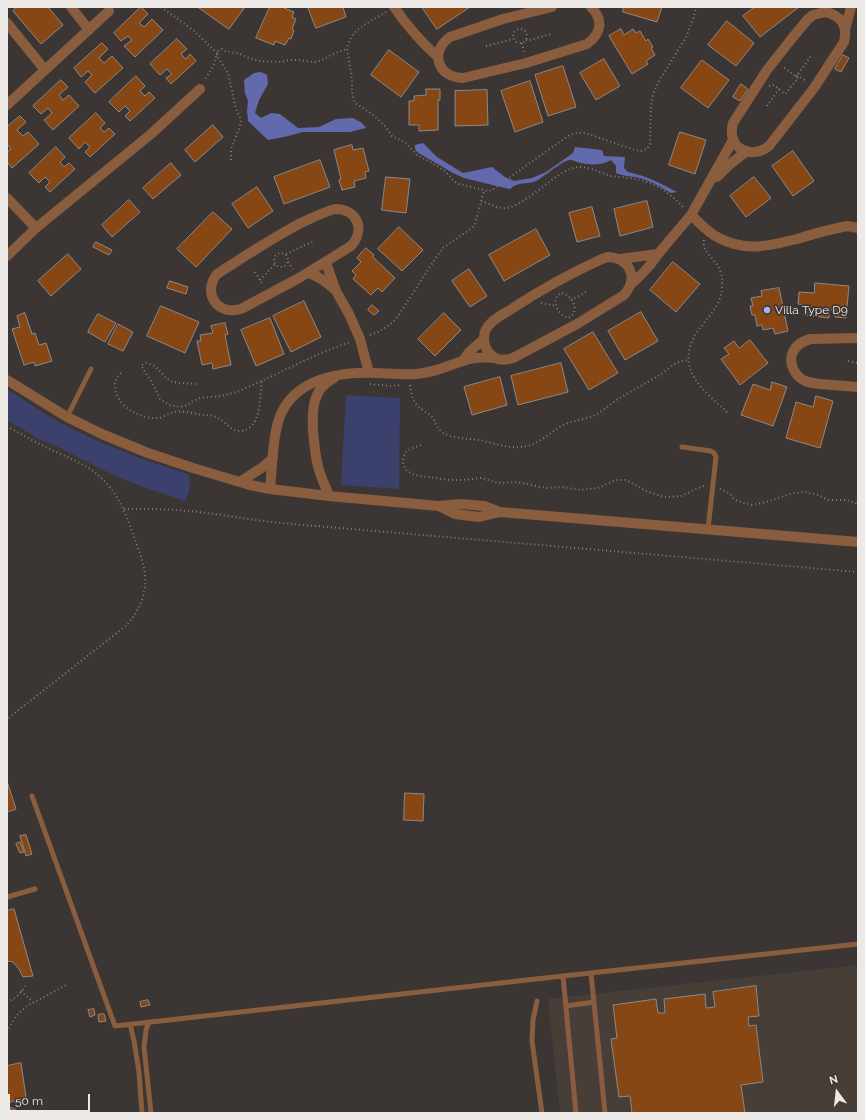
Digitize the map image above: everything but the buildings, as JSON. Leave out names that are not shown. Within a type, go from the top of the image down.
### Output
[{"type":"street","points":[[71,7],[89,30]]},
{"type":"street","points":[[552,7],[503,19],[450,37],[441,45],[438,57],[439,63],[446,73],[457,78],[463,78],[526,63],[587,44],[592,41],[599,31],[598,18],[596,12],[591,7]]},
{"type":"street","points":[[825,12],[836,16],[841,20],[845,30],[844,42],[802,103],[769,146],[758,152],[747,152],[741,149],[733,140],[733,123],[760,81],[808,19],[813,15],[837,7]]},
{"type":"street","points":[[845,30],[851,7]]},
{"type":"street","points":[[391,9],[438,57]]},
{"type":"street","points":[[7,105],[109,11]]},
{"type":"street","points":[[7,22],[45,70]]},
{"type":"street","points":[[7,256],[36,228],[151,134],[200,89]]},
{"type":"street","points":[[631,284],[646,270],[691,215],[733,140]]},
{"type":"street","points":[[706,189],[730,164],[747,152]]},
{"type":"street","points":[[7,198],[36,228]]},
{"type":"street","points":[[335,208],[347,210],[356,218],[358,224],[358,236],[355,241],[351,246],[309,273],[269,295],[235,311],[223,309],[214,301],[212,296],[211,284],[217,274],[289,230],[329,210],[335,208]]},
{"type":"street","points":[[691,215],[718,238],[728,243],[750,247],[773,245],[847,226],[858,228]]},
{"type":"street","points":[[620,259],[658,254]]},
{"type":"street","points":[[270,489],[276,430],[280,416],[288,403],[307,385],[317,380],[339,375],[369,373],[416,374],[447,367],[462,361],[479,358],[508,360],[561,334],[624,295],[631,284],[632,279],[629,267],[625,262],[614,257],[602,259],[574,272],[544,289],[490,323],[484,333],[485,345],[487,350],[496,358]]},
{"type":"street","points":[[326,262],[336,291],[349,314],[360,339],[369,373]]},
{"type":"street","points":[[309,273],[328,283],[336,291]]},
{"type":"street","points":[[858,338],[811,339],[799,344],[792,354],[792,367],[804,381],[858,387]]},
{"type":"street","points":[[462,361],[472,349],[484,339]]},
{"type":"street","points":[[330,496],[317,462],[314,445],[312,409],[318,393],[324,385],[339,375]]},
{"type":"street","points":[[7,380],[67,417],[148,453],[240,482],[270,489],[439,506],[461,504],[484,506],[500,512],[858,542]]},
{"type":"street","points":[[298,392],[314,401]]},
{"type":"street","points":[[240,482],[263,467],[273,458]]},
{"type":"lane","points":[[67,417],[91,369]]},
{"type":"lane","points":[[682,446],[711,451],[716,457],[708,529]]},
{"type":"lane","points":[[32,796],[115,1026],[858,944]]},
{"type":"lane","points":[[7,897],[35,889]]},
{"type":"lane","points":[[591,973],[605,1113]]},
{"type":"lane","points":[[563,976],[576,1113]]},
{"type":"lane","points":[[537,1001],[532,1030],[532,1041],[542,1113]]},
{"type":"lane","points":[[566,1006],[594,1002]]},
{"type":"lane","points":[[149,1022],[146,1030],[144,1048],[151,1113]]},
{"type":"lane","points":[[130,1024],[139,1072],[142,1113]]},
{"type":"lane","points":[[7,1109],[13,1110],[16,1113]]},
{"type":"path","points":[[161,7],[193,30],[217,53],[217,56],[228,73],[234,101],[241,120],[232,146],[231,160]]},
{"type":"path","points":[[391,9],[355,32],[348,44],[347,49],[353,98],[355,103],[372,114],[384,125],[392,136],[405,142],[418,156],[445,171],[458,184],[488,191],[496,188],[568,136],[579,132],[635,150],[641,151],[647,149],[650,144],[651,106],[654,92],[686,37],[693,20],[696,7]]},
{"type":"path","points":[[513,39],[513,32],[521,28],[527,34],[526,40]]},
{"type":"path","points":[[486,46],[513,39],[519,43],[552,34]]},
{"type":"path","points":[[200,89],[214,65],[217,53],[222,49],[260,61],[281,62],[298,60],[315,62],[347,49]]},
{"type":"path","points":[[760,81],[767,86],[774,85],[785,94],[798,78],[796,77],[811,56]]},
{"type":"path","points":[[775,60],[796,77]]},
{"type":"path","points":[[767,106],[779,89]]},
{"type":"path","points":[[481,201],[502,208],[509,208],[520,202],[562,172],[576,167],[583,167],[611,176],[641,180],[652,184],[674,197],[691,215]]},
{"type":"path","points":[[196,384],[170,381],[150,363],[142,364],[141,366],[152,382],[160,399],[168,405],[174,407],[184,406],[200,398],[221,396],[240,391],[321,353],[380,332],[396,319],[434,259],[443,248],[472,228],[475,224],[484,191]]},
{"type":"path","points":[[704,236],[703,244],[705,251],[714,260],[720,271],[722,278],[722,293],[716,307],[694,338],[689,350],[689,361],[691,371],[697,383],[728,413]]},
{"type":"path","points":[[275,264],[275,255],[280,252],[286,254],[314,241]]},
{"type":"path","points":[[275,264],[282,267],[287,265],[288,260],[286,254]]},
{"type":"path","points":[[260,280],[275,264]]},
{"type":"path","points":[[255,272],[269,295]]},
{"type":"path","points":[[571,300],[588,291]]},
{"type":"path","points":[[562,293],[566,294],[571,300],[575,307],[575,312],[568,318],[562,316],[556,306],[556,298],[562,293]]},
{"type":"path","points":[[410,384],[415,403],[430,415],[437,427],[443,433],[451,436],[485,441],[501,446],[516,448],[534,444],[561,426],[594,415],[679,362],[684,360],[689,361]]},
{"type":"path","points":[[848,361],[858,363]]},
{"type":"path","points":[[121,374],[117,377],[114,387],[126,407],[134,413],[154,418],[164,417],[175,412],[212,416],[233,430],[241,431],[249,429],[256,420],[262,381]]},
{"type":"path","points":[[7,426],[38,444],[79,462],[97,474],[112,490],[124,509],[142,560],[145,578],[143,596],[137,611],[127,625],[7,719]]},
{"type":"path","points":[[421,445],[410,449],[404,456],[403,466],[414,475],[450,480],[481,478],[498,483],[516,482],[540,488],[581,490],[598,488],[616,480],[625,480],[646,491],[668,497],[681,496],[702,486],[713,487],[724,491],[735,500],[746,504],[759,504],[793,493],[805,492],[818,495],[829,500],[847,500],[858,504]]},
{"type":"path","points":[[124,509],[164,509],[189,511],[273,522],[858,572]]},
{"type":"path","points":[[7,1032],[21,1010],[68,984]]},
{"type":"path","points":[[7,1002],[14,999],[25,986]]},
{"type":"path","points":[[21,991],[34,1002]]},
{"type":"shaded area","points":[[261,72],[267,75],[268,84],[259,100],[255,113],[261,118],[271,113],[280,114],[298,128],[319,127],[336,119],[353,118],[362,123],[366,128],[350,132],[303,132],[268,140],[248,121],[248,101],[245,93],[244,80],[254,73]]},
{"type":"shaded area","points":[[423,143],[437,157],[463,173],[492,167],[505,177],[514,181],[532,178],[546,172],[573,153],[575,147],[602,150],[604,156],[625,157],[624,168],[628,172],[647,178],[677,192],[671,193],[645,180],[616,173],[616,166],[611,160],[603,163],[590,164],[568,160],[536,181],[519,184],[510,189],[464,178],[453,173],[417,152],[415,145]]},
{"type":"shaded area","points":[[7,389],[45,414],[79,432],[133,455],[188,474],[190,488],[185,501],[135,484],[103,470],[37,438],[7,420]]},
{"type":"shaded area","points":[[346,395],[400,398],[399,489],[341,485]]},
{"type":"shaded area","points":[[858,965],[858,1113],[560,1113],[548,999]]},
{"type":"place","name":"Villa Type D9","points":[[767,310]]}]
